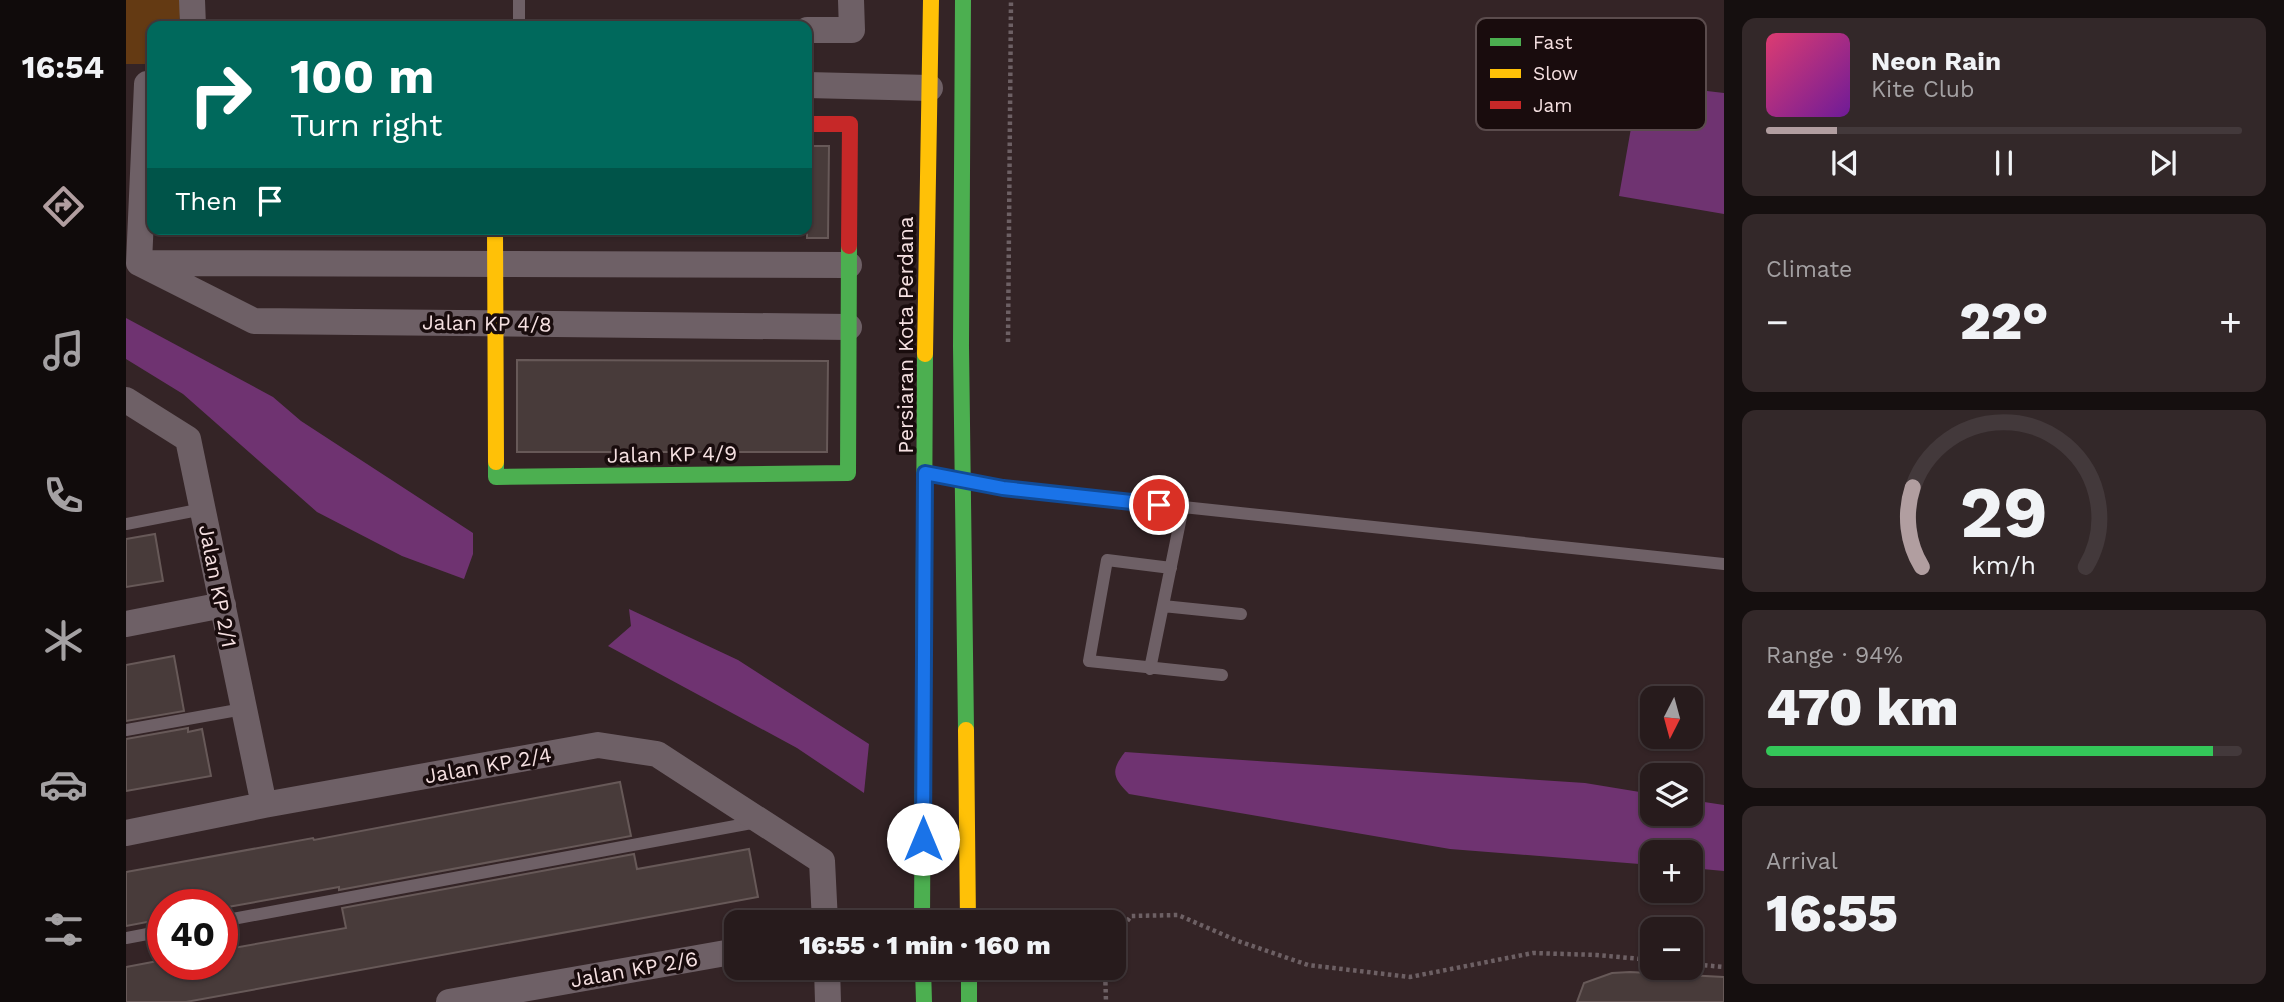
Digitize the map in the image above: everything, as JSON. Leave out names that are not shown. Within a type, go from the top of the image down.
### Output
[{"type":"street","points":[[192,0],[193,21]]},
{"type":"street","points":[[812,30],[852,30],[851,0]]},
{"type":"street","name":"Persiaran Kota Perdana","points":[[931,0],[926,265],[944,476],[967,910]]},
{"type":"street","name":"Persiaran Kota Perdana","points":[[923,910],[944,476],[963,0]]},
{"type":"street","points":[[142,84],[147,119]]},
{"type":"street","points":[[812,85],[930,88]]},
{"type":"street","points":[[812,124],[850,124],[849,327]]},
{"type":"street","points":[[147,141],[139,263],[849,265]]},
{"type":"street","points":[[495,235],[496,323]]},
{"type":"street","name":"Jalan KP 4/8","points":[[139,263],[254,321],[849,327]]},
{"type":"street","name":"Jalan KP 4/9","points":[[496,323],[496,477],[848,473],[849,327]]},
{"type":"street","name":"Jalan KP 2/1","points":[[129,406],[188,439],[264,805]]},
{"type":"street","points":[[126,624],[223,606]]},
{"type":"street","name":"Jalan KP 2/4","points":[[126,833],[264,805],[597,746],[657,754],[822,862],[824,910]]},
{"type":"street","name":"Jalan KP 2/6","points":[[449,1002],[724,953]]},
{"type":"street","points":[[827,980],[828,1002]]},
{"type":"street","points":[[923,980],[924,1002]]},
{"type":"street","points":[[969,980],[970,1002]]},
{"type":"lane","points":[[519,0],[519,21]]},
{"type":"lane","points":[[944,476],[1003,488],[1724,565]]},
{"type":"lane","points":[[1150,669],[1183,507]]},
{"type":"lane","points":[[126,524],[203,509]]},
{"type":"lane","points":[[1171,568],[1107,560],[1089,661],[1222,675]]},
{"type":"lane","points":[[1163,606],[1241,614]]},
{"type":"lane","points":[[126,730],[243,709]]},
{"type":"lane","points":[[238,917],[761,822]]},
{"type":"lane","points":[[126,938],[147,935]]},
{"type":"path","points":[[1008,342],[1011,0]]},
{"type":"path","points":[[1126,923],[1131,916],[1178,915],[1238,942],[1308,965],[1410,977],[1533,953],[1640,959]]},
{"type":"path","points":[[1703,965],[1724,967]]},
{"type":"path","points":[[1105,980],[1105,1002]]},
{"type":"shaded area","points":[[126,0],[181,0],[179,21],[147,21],[147,64],[126,64]]},
{"type":"shaded area","points":[[1706,91],[1724,93],[1724,214],[1619,196],[1631,130],[1706,130]]},
{"type":"shaded area","points":[[126,318],[273,397],[301,421],[473,533],[473,554],[464,579],[402,556],[317,512],[183,394],[126,359]]},
{"type":"shaded area","points":[[629,609],[738,660],[869,744],[864,793],[797,748],[608,646],[631,626]]},
{"type":"shaded area","points":[[1125,752],[1585,783],[1640,792],[1640,826],[1703,826],[1703,802],[1724,805],[1724,871],[1703,869],[1703,840],[1640,840],[1640,864],[1450,849],[1129,794],[1115,774],[1117,764]]},
{"type":"building","points":[[812,146],[829,146],[828,238],[807,238],[807,235],[812,235]]},
{"type":"building","points":[[517,360],[828,361],[827,452],[517,452]]},
{"type":"building","points":[[155,534],[163,581],[126,587],[126,539]]},
{"type":"building","points":[[174,656],[184,711],[126,721],[126,665]]},
{"type":"building","points":[[188,728],[188,732],[202,729],[211,776],[126,791],[126,739]]},
{"type":"building","points":[[620,782],[631,836],[339,890],[339,887],[238,905],[238,889],[147,889],[147,922],[126,926],[126,872],[313,838],[314,840]]},
{"type":"building","points":[[749,849],[758,897],[186,1002],[126,1002],[126,967],[147,963],[147,980],[238,980],[238,947],[346,928],[342,908],[634,854],[637,869]]},
{"type":"building","points":[[1612,973],[1640,973],[1640,980],[1703,980],[1703,976],[1724,977],[1724,1002],[1577,1002],[1584,983]]},
{"type":"traffic: fast","points":[[963,0],[961,346],[966,730]]},
{"type":"traffic: fast","points":[[496,462],[496,477],[848,473],[849,246]]},
{"type":"traffic: fast","points":[[922,910],[925,354]]},
{"type":"traffic: fast","points":[[923,980],[924,1002]]},
{"type":"traffic: fast","points":[[969,980],[969,1002]]},
{"type":"traffic: slow","points":[[925,354],[931,0]]},
{"type":"traffic: slow","points":[[495,235],[496,462]]},
{"type":"traffic: slow","points":[[966,730],[968,910]]},
{"type":"traffic: jam","points":[[812,124],[850,124],[849,246]]},
{"type":"route","points":[[923,839],[925,473],[1003,488],[1159,505]]}]
